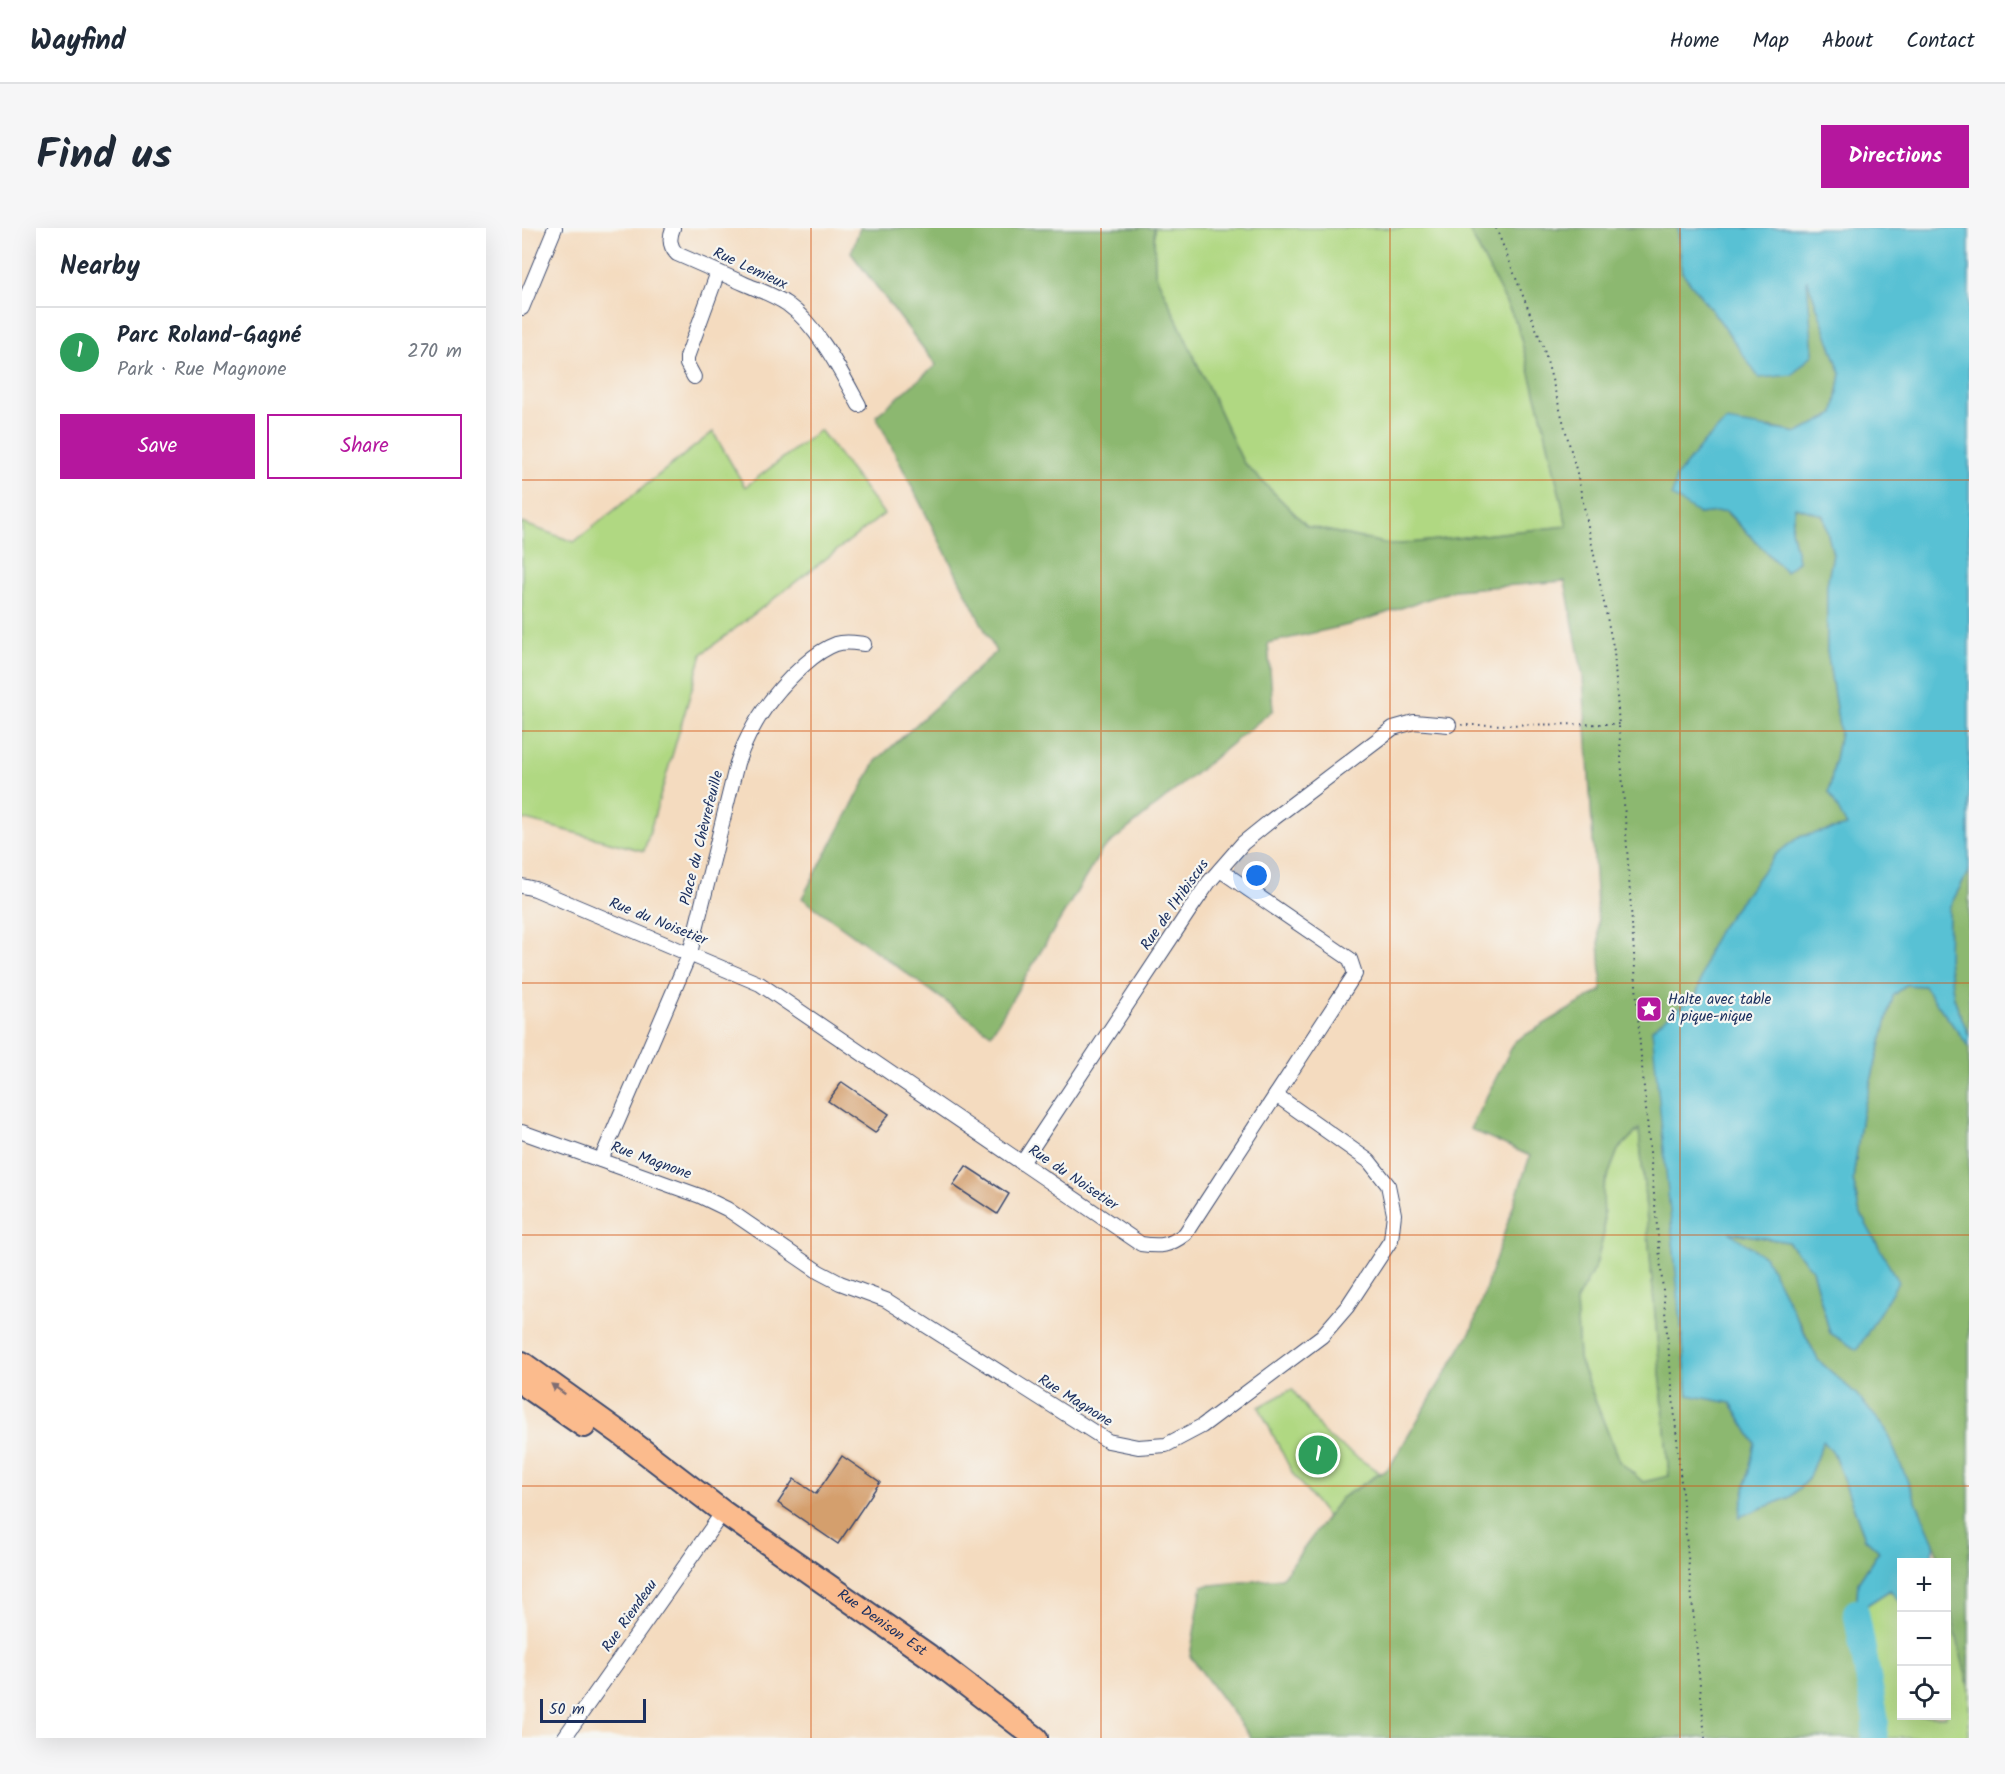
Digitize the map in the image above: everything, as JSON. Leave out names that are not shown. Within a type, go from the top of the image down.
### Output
[{"type":"main road","name":"Rue Denison Est","points":[[522,1363],[620,1433],[723,1512],[929,1656],[1036,1738]]},
{"type":"main road","name":"Rue Denison Est","points":[[522,1383],[610,1445],[723,1512]]},
{"type":"street","points":[[522,308],[555,228]]},
{"type":"street","name":"Rue Lemieux","points":[[674,228],[670,242],[677,254],[773,296],[799,315],[839,368],[860,405]]},
{"type":"street","points":[[694,377],[687,364],[687,357],[718,272]]},
{"type":"street","name":"Place du Chèvrefeuille","points":[[601,1160],[690,953],[737,763],[755,722],[778,690],[812,658],[837,644],[850,642],[864,644]]},
{"type":"street","name":"Rue de l'Hibiscus","points":[[1022,1163],[1191,908],[1243,843],[1392,728],[1414,722],[1449,725]]},
{"type":"street","name":"Rue du Noisetier","points":[[522,886],[535,889],[760,984],[1141,1244],[1158,1247],[1174,1243],[1185,1234],[1355,974],[1350,958],[1220,870]]},
{"type":"street","name":"Rue Magnone","points":[[522,1132],[700,1196],[727,1209],[819,1272],[840,1283],[886,1300],[1108,1441],[1138,1447],[1166,1445],[1202,1426],[1322,1336],[1347,1307],[1391,1240],[1394,1214],[1388,1185],[1369,1161],[1276,1095]]},
{"type":"street","name":"Rue Riendeau","points":[[565,1738],[723,1512]]},
{"type":"path","points":[[1496,228],[1543,346],[1577,473],[1614,651],[1640,1045],[1705,1738]]},
{"type":"path","points":[[1449,725],[1619,724]]},
{"type":"green space","points":[[860,228],[1154,228],[1155,273],[1243,462],[1307,526],[1392,545],[1567,526],[1517,324],[1468,228],[1678,228],[1682,272],[1720,321],[1806,276],[1841,374],[1834,414],[1798,433],[1769,427],[1699,514],[1725,511],[1786,572],[1798,561],[1791,529],[1795,507],[1823,515],[1833,554],[1827,585],[1827,650],[1840,733],[1829,792],[1848,826],[1799,837],[1709,949],[1697,994],[1652,1029],[1731,1403],[1755,1443],[1740,1516],[1790,1497],[1808,1479],[1823,1441],[1834,1454],[1865,1538],[1879,1551],[1858,1583],[1856,1612],[1876,1720],[1874,1738],[1251,1738],[1190,1656],[1202,1586],[1282,1578],[1341,1498],[1389,1468],[1472,1329],[1530,1156],[1470,1129],[1515,1041],[1602,990],[1583,677],[1565,581],[1455,590],[1353,624],[1268,643],[1273,710],[1102,850],[991,1034],[802,898],[876,761],[996,652],[876,416],[936,365],[851,253]],"holes":[[[1639,1129],[1669,1476],[1643,1482],[1619,1461],[1579,1359],[1576,1301],[1596,1265],[1604,1233],[1603,1189],[1618,1150]]]},
{"type":"green space","points":[[1154,228],[1468,228],[1517,324],[1567,526],[1392,545],[1307,526],[1243,462],[1155,273]]},
{"type":"green space","points":[[820,430],[884,514],[702,654],[644,851],[522,819],[522,523],[574,542],[713,432],[745,487]]},
{"type":"green space","points":[[1969,870],[1969,1036],[1954,998],[1948,960],[1949,908]]},
{"type":"green space","points":[[1906,985],[1924,986],[1969,1047],[1969,1690],[1951,1612],[1951,1558],[1938,1558],[1934,1543],[1856,1394],[1818,1360],[1800,1323],[1728,1232],[1788,1242],[1812,1269],[1830,1333],[1898,1282],[1859,1211],[1853,1179],[1862,1115],[1893,996]]},
{"type":"green space","points":[[1639,1129],[1669,1476],[1643,1482],[1619,1461],[1579,1359],[1576,1301],[1596,1265],[1604,1233],[1603,1189],[1618,1150]]},
{"type":"green space","points":[[1292,1389],[1326,1436],[1380,1473],[1341,1498],[1327,1517],[1293,1474],[1259,1407]]},
{"type":"green space","points":[[1890,1590],[1897,1599],[1897,1720],[1951,1720],[1951,1591],[1969,1647],[1969,1738],[1874,1738],[1876,1720],[1856,1612]]},
{"type":"water","points":[[1678,228],[1969,228],[1969,870],[1949,908],[1948,960],[1954,998],[1969,1036],[1969,1047],[1924,986],[1906,985],[1893,996],[1862,1115],[1853,1179],[1859,1211],[1898,1282],[1857,1350],[1830,1333],[1812,1269],[1788,1242],[1729,1232],[1766,1258],[1818,1360],[1856,1394],[1885,1428],[1934,1543],[1932,1558],[1897,1558],[1897,1599],[1890,1590],[1856,1612],[1858,1583],[1879,1551],[1865,1538],[1834,1454],[1823,1441],[1808,1479],[1790,1497],[1739,1517],[1755,1443],[1731,1403],[1688,1395],[1652,1029],[1697,994],[1709,949],[1719,930],[1775,855],[1799,837],[1847,826],[1829,792],[1840,733],[1827,650],[1827,585],[1833,554],[1823,515],[1795,507],[1791,529],[1798,561],[1786,572],[1726,511],[1699,514],[1672,496],[1676,477],[1704,442],[1726,421],[1798,433],[1834,414],[1841,374],[1807,279],[1813,354],[1792,375],[1759,378],[1720,321],[1682,272]]},
{"type":"building","points":[[842,1082],[889,1114],[875,1133],[828,1101]]},
{"type":"building","points":[[966,1166],[1009,1194],[997,1214],[953,1185]]},
{"type":"building","points":[[842,1456],[880,1482],[838,1544],[778,1503],[794,1479],[816,1494]]},
{"type":"waterway","points":[[1856,1612],[1876,1720],[1874,1738]]},
{"type":"place","name":"Halte avec table à pique-nique","points":[[1649,1009]]},
{"type":"place","name":"Parc Roland-Gagné","points":[[1318,1455]]}]
